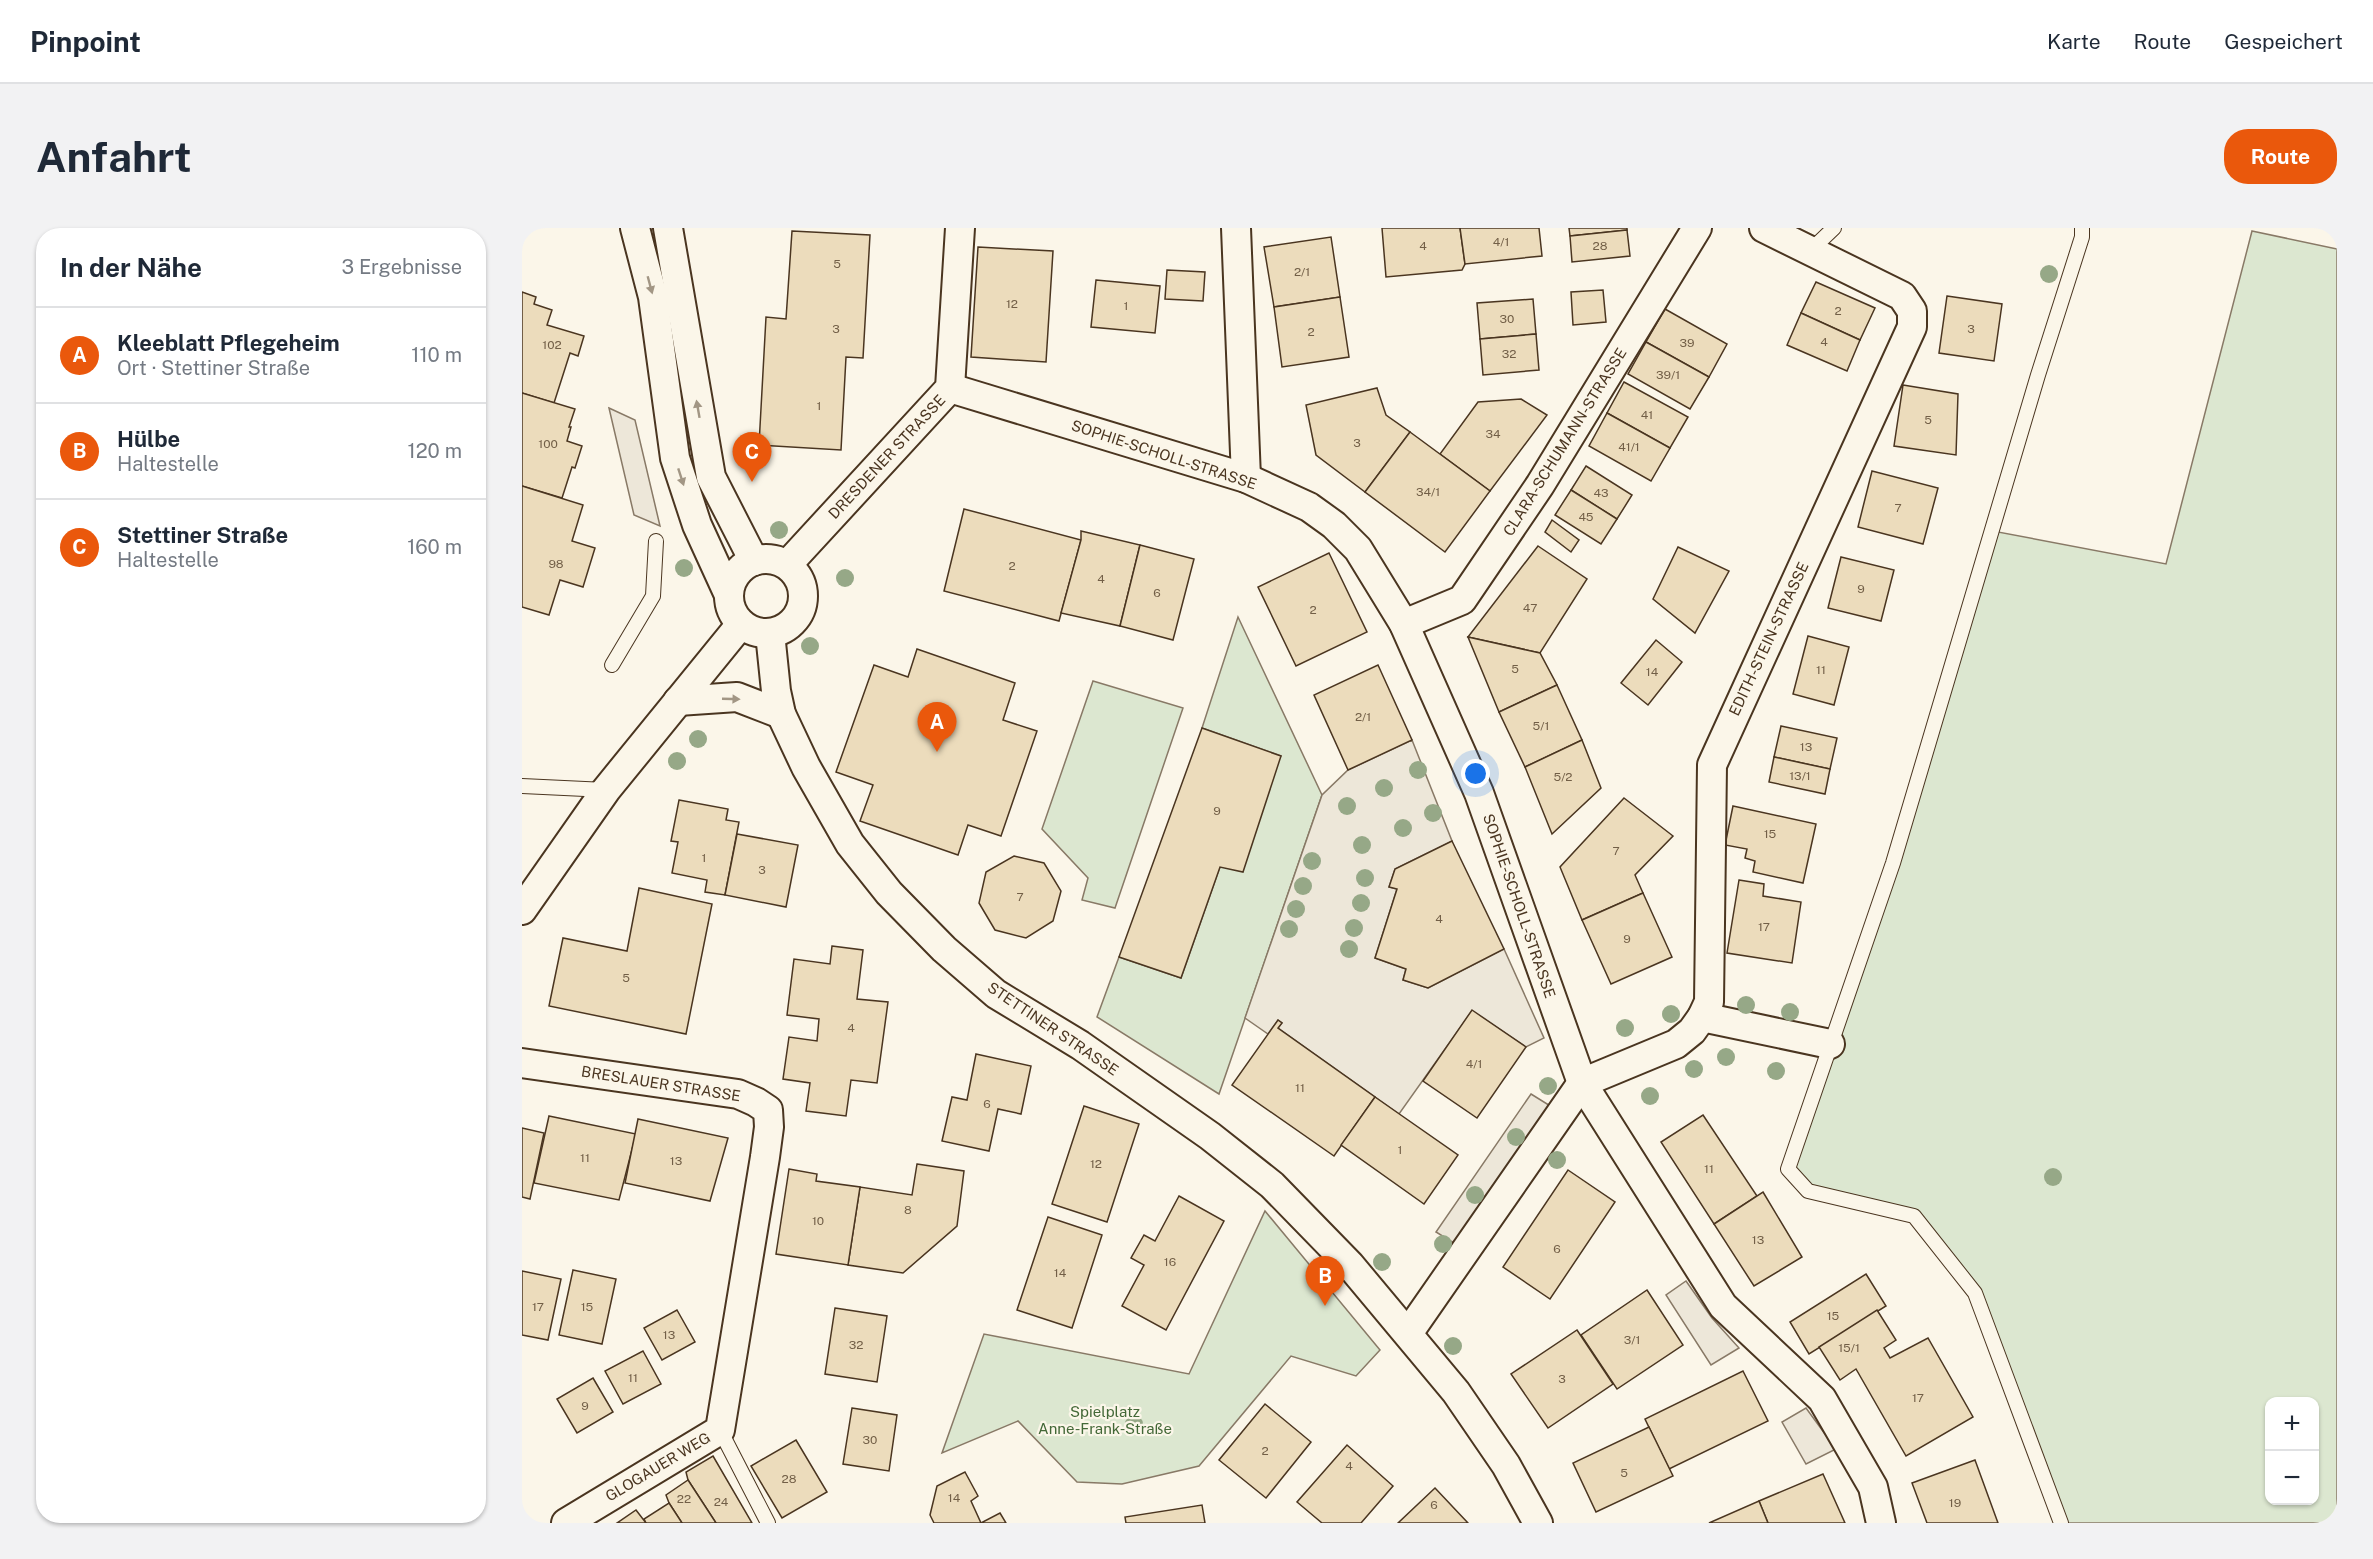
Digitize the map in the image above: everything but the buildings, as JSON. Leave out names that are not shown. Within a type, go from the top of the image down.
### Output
[{"type":"street","points":[[635,228],[653,297],[675,458],[697,525],[729,596],[734,616],[750,629],[770,633],[782,629],[793,622],[801,605],[802,586],[788,565],[770,559],[754,561],[741,567],[735,575],[730,585],[729,596]]},
{"type":"street","points":[[668,228],[711,477],[754,561]]},
{"type":"street","name":"DRESDENER STRASSE","points":[[788,565],[950,388],[960,228]]},
{"type":"street","points":[[1236,228],[1246,478]]},
{"type":"street","name":"CLARA-SCHUMANN-STRASSE","points":[[1404,624],[1462,600],[1540,485],[1697,228]]},
{"type":"street","name":"EDITH-STEIN-STRASSE","points":[[1582,1083],[1676,1044],[1692,1031],[1709,1002],[1712,765],[1912,327],[1912,311],[1902,296],[1764,228]]},
{"type":"street","name":"SOPHIE-SCHOLL-STRASSE","points":[[950,388],[1246,478],[1309,507],[1334,525],[1358,549],[1404,624],[1479,793],[1582,1083],[1718,1312],[1822,1399],[1873,1487],[1881,1523]]},
{"type":"street","points":[[522,910],[606,790],[741,624]]},
{"type":"street","name":"STETTINER STRASSE","points":[[770,633],[776,691],[781,714],[806,767],[850,843],[889,893],[944,949],[996,994],[1089,1052],[1210,1136],[1272,1185],[1350,1265],[1456,1392],[1506,1465],[1538,1523]]},
{"type":"street","points":[[678,701],[737,697],[781,714]]},
{"type":"street","points":[[1702,1017],[1830,1044]]},
{"type":"street","name":"BRESLAUER STRASSE","points":[[522,1063],[738,1094],[768,1110],[769,1127],[765,1157],[745,1281]]},
{"type":"street","points":[[1408,1332],[1582,1083]]},
{"type":"street","name":"GLOGAUER WEG","points":[[566,1523],[720,1430],[745,1281]]},
{"type":"lane","points":[[1810,250],[1833,228]]},
{"type":"lane","points":[[2061,1523],[1975,1293],[1914,1216],[1808,1191],[1788,1169],[1893,863],[2038,375],[2082,237],[2082,228]]},
{"type":"lane","points":[[612,665],[652,596],[656,541]]},
{"type":"lane","points":[[522,786],[606,790]]},
{"type":"lane","name":"GLOGAUER WEG","points":[[720,1430],[768,1523]]},
{"type":"green space","points":[[2252,231],[2337,249],[2337,1523],[2061,1523],[1975,1293],[1914,1216],[1808,1191],[1788,1169],[1993,531],[2166,564]]},
{"type":"green space","points":[[1238,617],[1322,795],[1219,1094],[1097,1017],[1119,957],[1181,978],[1220,867],[1281,756],[1202,728]]},
{"type":"green space","points":[[1093,681],[1183,708],[1115,908],[1082,900],[1088,878],[1042,829]]},
{"type":"green space","name":"Spielplatz Anne-Frank-Straße","points":[[1265,1211],[1380,1350],[1356,1376],[1291,1356],[1199,1466],[1122,1484],[1077,1482],[1018,1421],[942,1453],[984,1334],[1189,1374]]},
{"type":"shaded area","points":[[609,408],[635,420],[660,526],[634,515]]},
{"type":"shaded area","points":[[1412,740],[1452,841],[1395,869],[1389,887],[1397,889],[1375,958],[1406,969],[1403,980],[1428,988],[1504,949],[1544,1038],[1526,1047],[1472,1011],[1399,1114],[1278,1028],[1282,1023],[1278,1020],[1268,1034],[1245,1018],[1322,795],[1348,770]]},
{"type":"shaded area","points":[[1531,1094],[1552,1107],[1457,1245],[1436,1232]]},
{"type":"shaded area","points":[[1686,1281],[1712,1318],[1739,1348],[1711,1365],[1666,1295]]},
{"type":"shaded area","points":[[1806,1408],[1836,1449],[1806,1464],[1782,1422]]},
{"type":"place","name":"Stettiner Straße","points":[[752,482]]},
{"type":"place","name":"Kleeblatt Pflegeheim","points":[[937,752]]},
{"type":"place","name":"Hülbe","points":[[1325,1306]]}]
